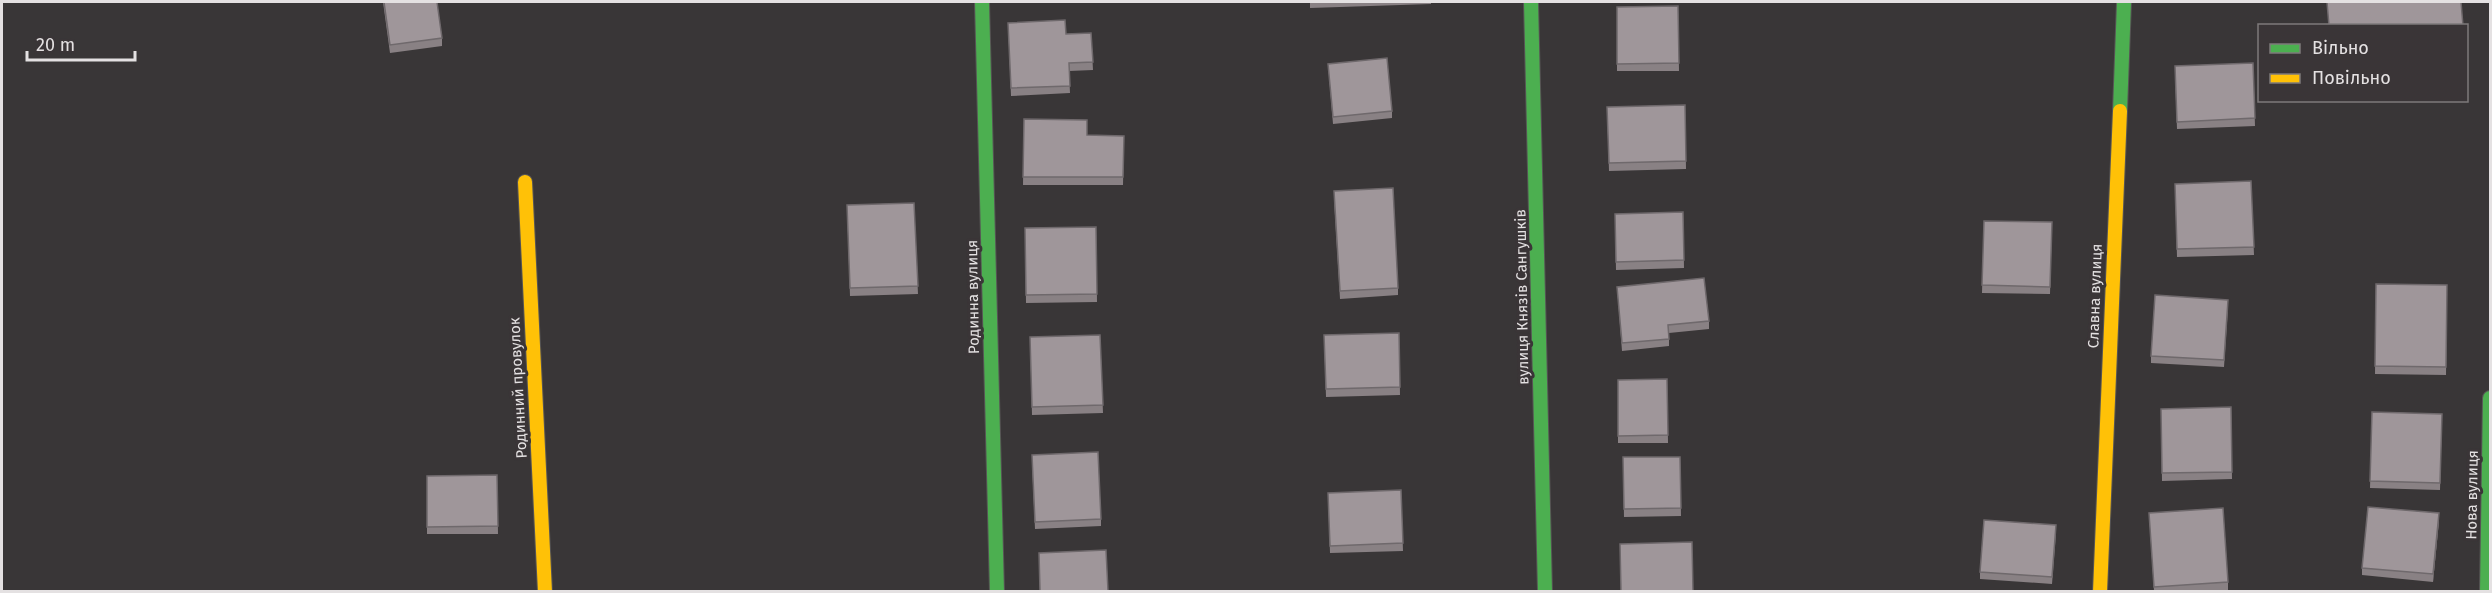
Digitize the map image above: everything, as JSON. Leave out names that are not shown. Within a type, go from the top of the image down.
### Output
[{"type":"street","name":"Родинна вулиця","points":[[982,2],[997,591]]},
{"type":"street","name":"вулиця Князів Сангушків","points":[[1531,2],[1545,591]]},
{"type":"street","name":"Славна вулиця","points":[[2100,591],[2124,2]]},
{"type":"street","name":"Родинний провулок","points":[[525,182],[545,591]]},
{"type":"street","name":"Нова вулиця","points":[[2487,591],[2490,398]]},
{"type":"building","points":[[384,2],[437,2],[442,38],[390,45]]},
{"type":"building","points":[[2327,2],[2461,2],[2463,24],[2329,24]]},
{"type":"building","points":[[1678,6],[1679,63],[1617,64],[1617,7]]},
{"type":"building","points":[[1065,20],[1066,34],[1091,33],[1093,62],[1069,63],[1070,86],[1011,88],[1008,23]]},
{"type":"building","points":[[1387,58],[1392,111],[1333,117],[1328,64]]},
{"type":"building","points":[[2253,63],[2255,118],[2177,122],[2175,66]]},
{"type":"building","points":[[1685,105],[1686,161],[1609,163],[1607,107]]},
{"type":"building","points":[[1024,119],[1087,120],[1087,135],[1124,136],[1123,177],[1023,177]]},
{"type":"building","points":[[2251,181],[2254,247],[2177,249],[2175,184]]},
{"type":"building","points":[[1393,188],[1398,288],[1340,291],[1334,191]]},
{"type":"building","points":[[914,203],[918,286],[850,288],[847,205]]},
{"type":"building","points":[[1683,212],[1684,260],[1616,262],[1615,214]]},
{"type":"building","points":[[1984,221],[2052,222],[2050,287],[1982,285]]},
{"type":"building","points":[[1096,227],[1097,294],[1026,295],[1025,228]]},
{"type":"building","points":[[1704,278],[1709,321],[1668,325],[1669,339],[1622,343],[1617,287]]},
{"type":"building","points":[[2376,284],[2447,285],[2446,367],[2375,366]]},
{"type":"building","points":[[2155,295],[2228,300],[2224,360],[2151,356]]},
{"type":"building","points":[[1399,333],[1400,387],[1326,389],[1324,335]]},
{"type":"building","points":[[1100,335],[1103,405],[1032,407],[1030,337]]},
{"type":"building","points":[[1667,379],[1668,435],[1618,436],[1618,380]]},
{"type":"building","points":[[2231,407],[2232,472],[2162,473],[2161,409]]},
{"type":"building","points":[[2372,412],[2442,414],[2440,483],[2370,481]]},
{"type":"building","points":[[1098,452],[1101,519],[1035,522],[1032,455]]},
{"type":"building","points":[[1623,457],[1680,457],[1681,508],[1624,509]]},
{"type":"building","points":[[497,475],[498,526],[427,527],[427,476]]},
{"type":"building","points":[[1401,490],[1403,543],[1330,546],[1328,493]]},
{"type":"building","points":[[2368,507],[2439,513],[2433,574],[2362,568]]},
{"type":"building","points":[[2223,508],[2228,582],[2154,587],[2149,513]]},
{"type":"building","points":[[1984,520],[2056,525],[2052,577],[1980,572]]},
{"type":"building","points":[[1692,542],[1693,591],[1621,591],[1620,544]]},
{"type":"building","points":[[1106,550],[1108,591],[1040,591],[1039,553]]},
{"type":"traffic: fast","points":[[982,2],[997,592]]},
{"type":"traffic: fast","points":[[1531,2],[1545,592]]},
{"type":"traffic: fast","points":[[2120,111],[2124,2]]},
{"type":"traffic: fast","points":[[2487,592],[2490,398]]},
{"type":"traffic: slow","points":[[2100,592],[2120,111]]},
{"type":"traffic: slow","points":[[525,182],[545,592]]}]
